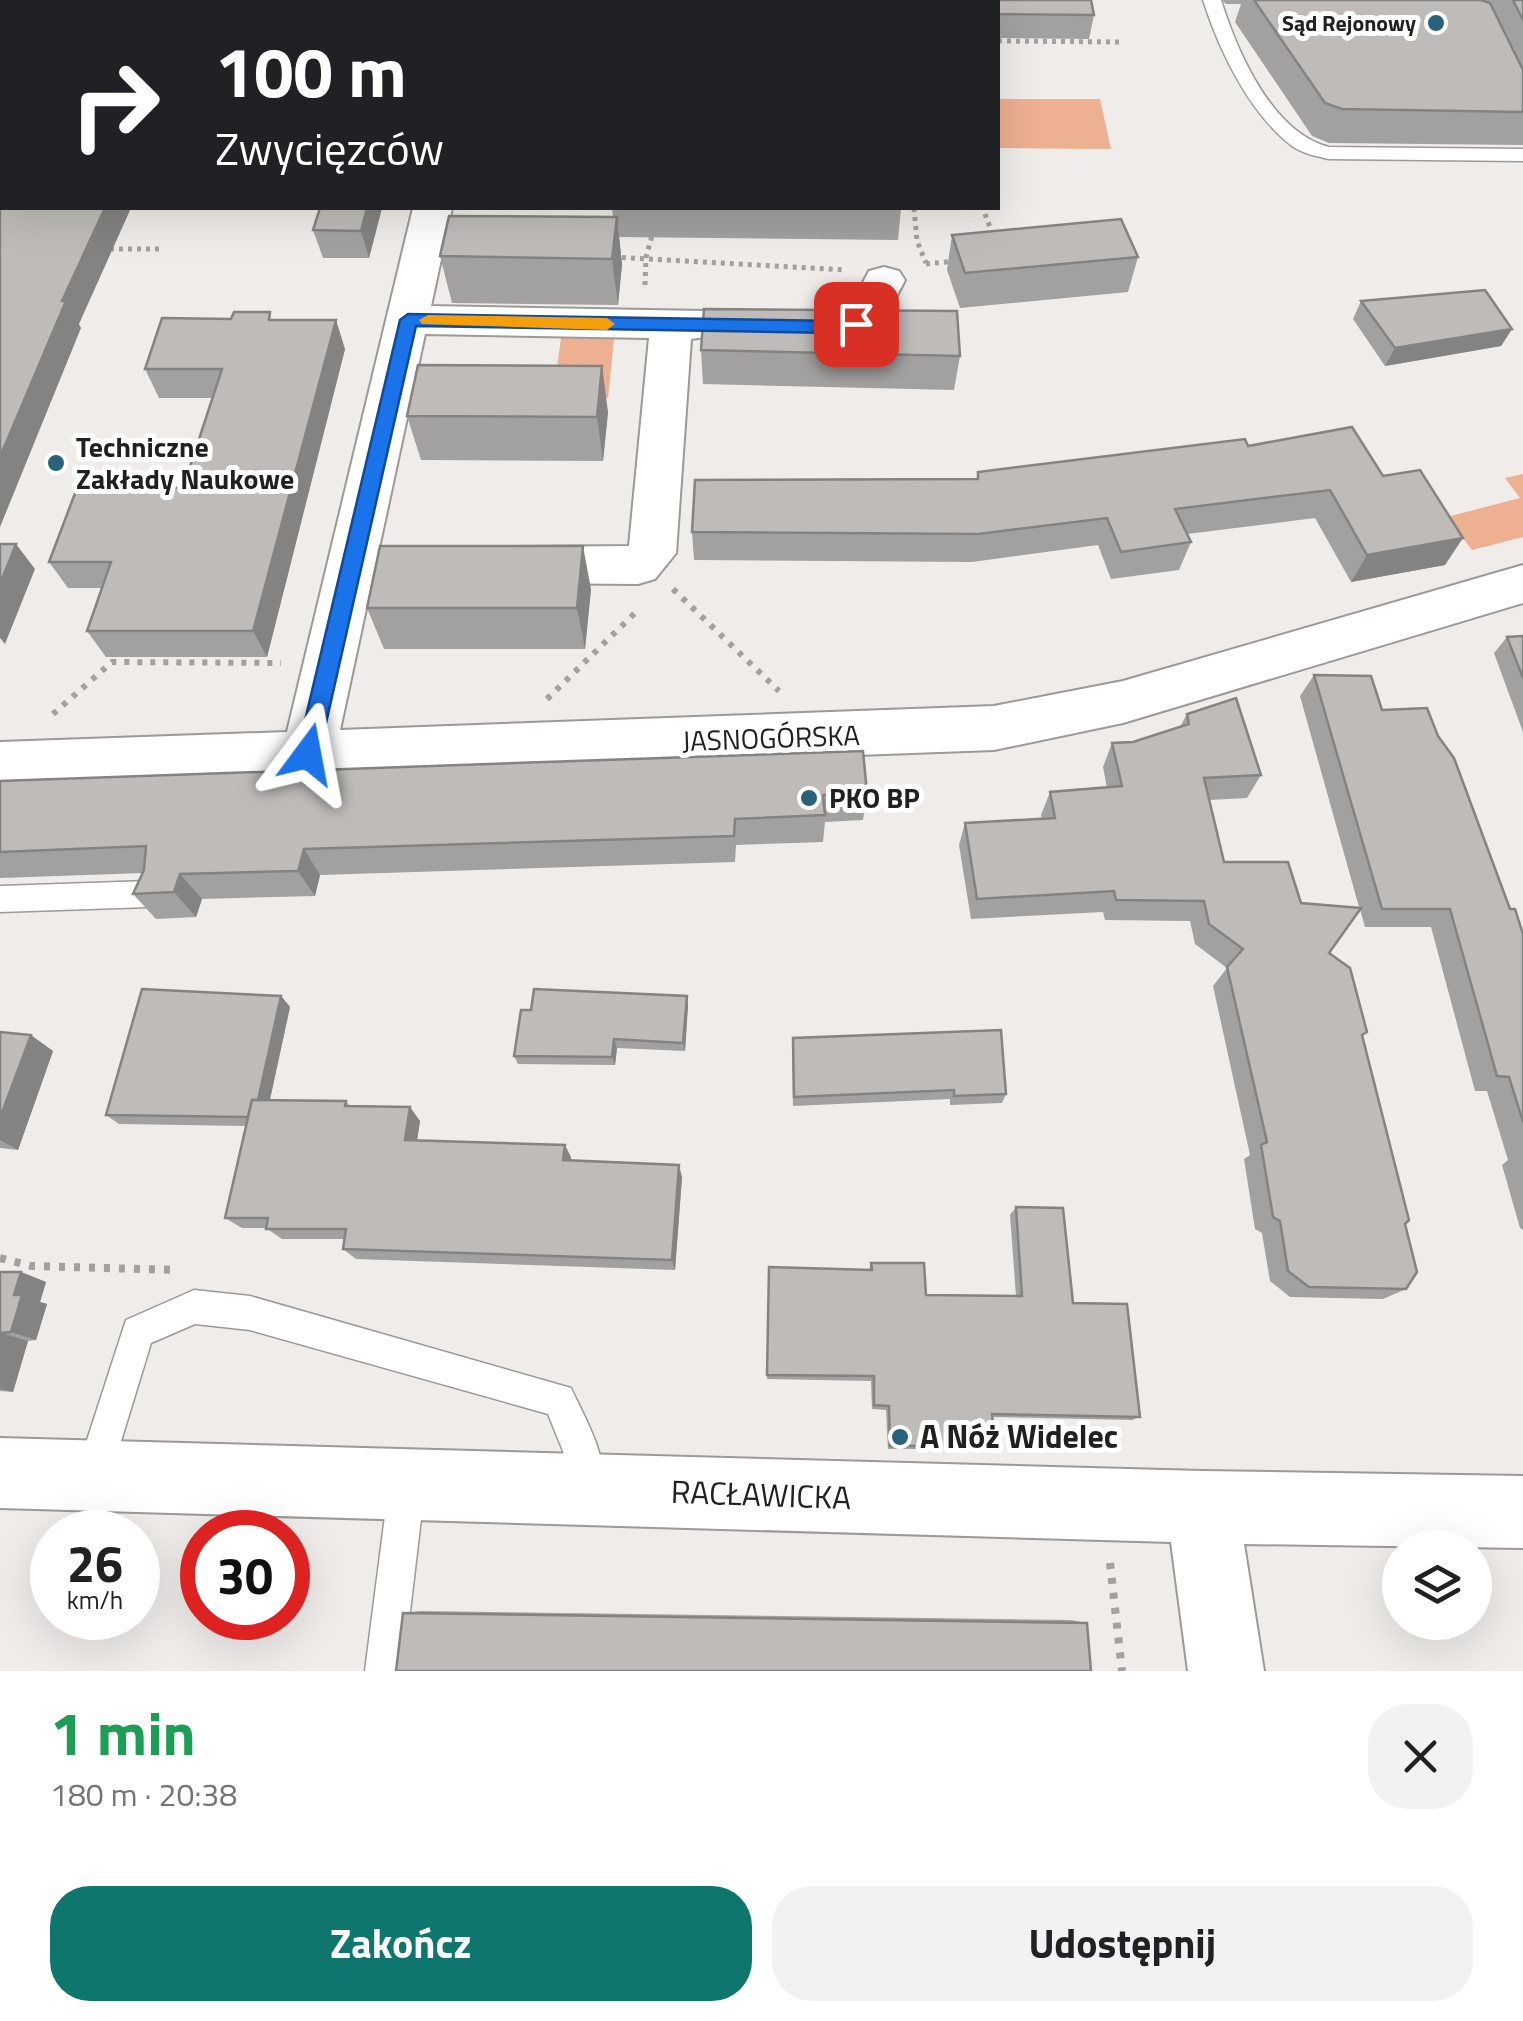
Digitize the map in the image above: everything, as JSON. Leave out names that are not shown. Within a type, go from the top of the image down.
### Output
[{"type":"street","points":[[308,754],[432,210]]},
{"type":"street","points":[[408,320],[856,324],[865,318],[868,275]]},
{"type":"street","points":[[480,565],[638,566],[652,554],[657,325]]},
{"type":"street","points":[[352,564],[402,564]]},
{"type":"street","name":"JASNOGÓRSKA","points":[[0,764],[994,728],[1123,702],[1523,584]]},
{"type":"street","name":"RACŁAWICKA","points":[[0,1473],[1202,1507],[1523,1512]]},
{"type":"street","points":[[1202,1507],[1226,1671]]},
{"type":"lane","points":[[1220,9],[1274,120],[1302,144],[1329,152],[1523,155]]},
{"type":"lane","points":[[0,899],[150,894]]},
{"type":"lane","points":[[94,1476],[138,1332],[194,1307],[250,1313],[560,1400],[581,1450],[586,1490]]},
{"type":"lane","points":[[384,1671],[407,1486]]},
{"type":"path","points":[[1000,42],[1124,42]]},
{"type":"path","points":[[985,214],[996,243]]},
{"type":"path","points":[[655,224],[646,257],[657,325]]},
{"type":"path","points":[[110,249],[162,249]]},
{"type":"path","points":[[610,257],[868,275]]},
{"type":"path","points":[[926,264],[964,261]]},
{"type":"path","points":[[666,582],[791,703]]},
{"type":"path","points":[[535,711],[640,608]]},
{"type":"path","points":[[48,718],[112,662],[280,664]]},
{"type":"path","points":[[0,1258],[31,1266],[190,1271]]},
{"type":"path","points":[[1110,1557],[1122,1671]]},
{"type":"shaded area","points":[[1000,99],[1100,99],[1111,149],[1000,148]]},
{"type":"shaded area","points":[[561,338],[614,339],[608,398],[553,398]]},
{"type":"shaded area","points":[[1523,474],[1523,537],[1472,550],[1447,517],[1520,498],[1505,478]]},
{"type":"building","points":[[1000,0],[1091,0],[1094,15],[1000,14]]},
{"type":"building","points":[[1254,0],[1490,3],[1523,70],[1523,112],[1342,109],[1325,103]]},
{"type":"building","points":[[1513,0],[1523,0],[1523,20]]},
{"type":"building","points":[[0,210],[104,210],[62,301],[66,301],[0,457]]},
{"type":"building","points":[[319,210],[366,210],[361,231],[313,230]]},
{"type":"building","points":[[449,216],[617,217],[612,259],[440,256]]},
{"type":"building","points":[[1121,219],[1138,257],[965,273],[952,235]]},
{"type":"building","points":[[1485,290],[1512,329],[1395,348],[1361,301]]},
{"type":"building","points":[[704,309],[957,311],[960,356],[701,350]]},
{"type":"building","points":[[234,312],[270,312],[269,320],[336,320],[253,631],[87,631],[111,562],[49,562],[77,488],[183,488],[222,369],[145,369],[162,318],[231,319]]},
{"type":"building","points":[[418,365],[602,366],[597,417],[407,416]]},
{"type":"building","points":[[1352,427],[1383,476],[1420,470],[1463,538],[1367,555],[1330,490],[1175,509],[1191,542],[1121,552],[1107,518],[978,534],[692,532],[695,480],[978,479],[978,472],[1245,439],[1248,446]]},
{"type":"building","points":[[0,544],[16,544],[0,584]]},
{"type":"building","points":[[380,546],[583,546],[577,608],[367,608]]},
{"type":"building","points":[[1523,636],[1523,678],[1507,637]]},
{"type":"building","points":[[1314,675],[1371,676],[1382,710],[1427,708],[1438,736],[1454,758],[1523,934],[1523,1122],[1509,1077],[1497,1076],[1450,909],[1382,909]]},
{"type":"building","points":[[1236,698],[1261,775],[1204,778],[1224,862],[1288,862],[1301,903],[1361,908],[1329,953],[1350,968],[1367,1032],[1362,1035],[1409,1220],[1405,1224],[1417,1272],[1406,1289],[1309,1287],[1288,1271],[1280,1221],[1273,1217],[1261,1145],[1267,1142],[1227,967],[1243,949],[1209,924],[1204,901],[1116,900],[1114,891],[977,899],[965,823],[1055,818],[1050,792],[1122,786],[1112,743],[1133,742],[1189,724],[1187,714]]},
{"type":"building","points":[[863,751],[867,793],[823,795],[825,815],[735,819],[734,836],[304,849],[298,871],[180,874],[174,892],[133,894],[144,870],[146,846],[0,852],[0,781]]},
{"type":"building","points":[[142,989],[281,996],[258,1100],[252,1100],[248,1117],[106,1115]]},
{"type":"building","points":[[534,989],[687,996],[683,1043],[614,1039],[612,1057],[514,1056],[521,1010],[531,1010]]},
{"type":"building","points":[[1001,1030],[1006,1094],[954,1096],[954,1090],[794,1097],[793,1038]]},
{"type":"building","points":[[0,1032],[31,1035],[0,1118]]},
{"type":"building","points":[[252,1100],[346,1101],[345,1106],[410,1107],[405,1140],[565,1145],[563,1160],[679,1165],[672,1260],[343,1249],[346,1229],[266,1229],[268,1218],[225,1218]]},
{"type":"building","points":[[1016,1207],[1063,1208],[1073,1303],[1127,1304],[1140,1417],[992,1414],[995,1446],[890,1446],[889,1406],[874,1405],[874,1376],[767,1375],[769,1267],[872,1270],[871,1263],[924,1263],[926,1295],[1022,1296]]},
{"type":"building","points":[[0,1272],[21,1272],[14,1295],[22,1295],[11,1332],[2,1333],[0,1338]]},
{"type":"building","points":[[403,1613],[1087,1623],[1091,1671],[396,1671]]},
{"type":"slow traffic","points":[[428,320],[607,324]]},
{"type":"place","name":"Sąd Rejonowy","points":[[1436,23]]},
{"type":"place","name":"Techniczne Zakłady Naukowe","points":[[56,463]]},
{"type":"place","name":"PKO BP","points":[[809,798]]},
{"type":"place","name":"A Nóż Widelec","points":[[900,1437]]},
{"type":"route","points":[[308,754],[408,320],[836,327],[856,324]]}]
